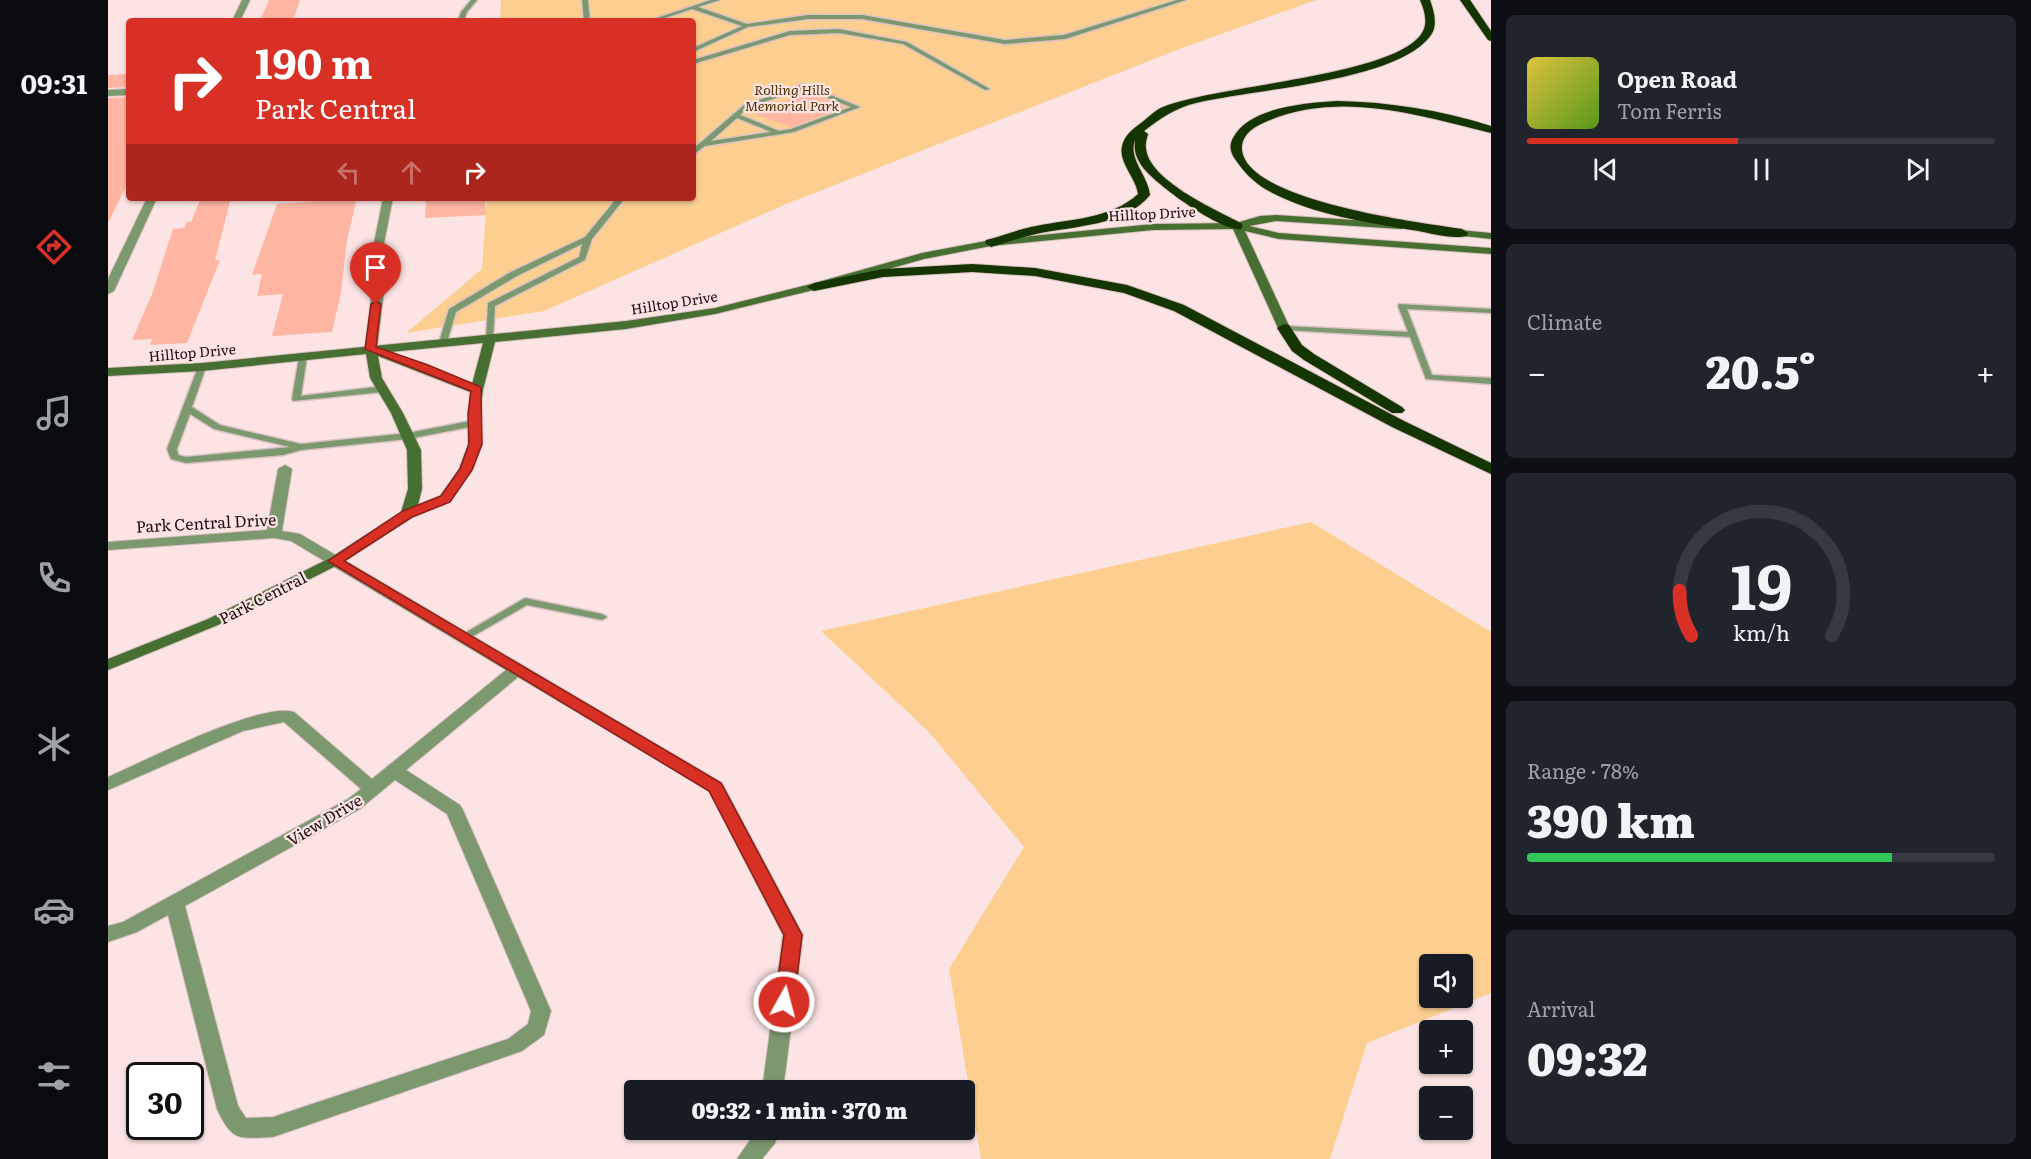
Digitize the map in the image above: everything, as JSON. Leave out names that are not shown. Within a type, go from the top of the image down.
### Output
[{"type":"highway","points":[[991,243],[1033,230],[1128,208],[1144,195],[1144,187],[1130,162],[1128,144],[1132,135],[1163,111],[1197,100],[1359,69],[1390,60],[1414,47],[1427,34],[1430,21],[1425,0]]},
{"type":"highway","points":[[1465,0],[1491,38]]},
{"type":"highway","points":[[1462,233],[1334,210],[1284,193],[1250,172],[1236,152],[1236,143],[1240,134],[1249,126],[1273,114],[1315,106],[1377,106],[1422,112],[1491,130]]},
{"type":"highway","points":[[1147,124],[1138,145],[1151,170],[1186,198],[1238,226]]},
{"type":"highway","points":[[814,287],[884,273],[972,268],[1035,272],[1127,290],[1179,308],[1398,424],[1491,469]]},
{"type":"highway","points":[[1284,328],[1297,348],[1309,357],[1413,418],[1469,457]]},
{"type":"street","points":[[237,18],[246,0]]},
{"type":"street","points":[[108,93],[126,92]]},
{"type":"street","points":[[108,291],[151,201]]},
{"type":"street","points":[[387,201],[376,258],[379,282],[371,349],[376,378],[414,450],[415,489],[408,514]]},
{"type":"street","name":"Hilltop Drive","points":[[1238,226],[1260,219],[1276,218],[1491,236]]},
{"type":"street","points":[[1238,226],[1284,328]]},
{"type":"street","name":"Hilltop Drive","points":[[108,372],[202,367],[626,325],[692,315],[814,287],[922,256],[991,243],[1121,229],[1238,226],[1279,236],[1491,251]]},
{"type":"street","name":"Park Central","points":[[108,665],[213,622],[335,561],[408,514],[445,499],[466,470],[476,444],[477,390],[490,339]]},
{"type":"street","points":[[371,349],[477,390]]},
{"type":"street","points":[[274,534],[285,469]]},
{"type":"street","name":"Park Central Drive","points":[[108,546],[274,534],[295,537],[716,787],[793,935],[774,1080]]},
{"type":"street","name":"View Drive","points":[[108,934],[130,927],[354,804],[517,669]]},
{"type":"street","points":[[108,784],[237,727],[274,717],[288,716],[372,789]]},
{"type":"street","points":[[175,903],[228,1109],[240,1128],[273,1127],[515,1045],[537,1029],[541,1011],[459,821],[454,810],[394,771]]},
{"type":"street","points":[[748,1159],[764,1140]]},
{"type":"lane","points":[[462,18],[474,0]]},
{"type":"lane","points":[[585,0],[587,18]]},
{"type":"lane","points":[[660,18],[717,0]]},
{"type":"lane","points":[[696,49],[747,26],[808,17],[862,17],[888,20],[984,40],[1033,41],[1065,37],[1183,0]]},
{"type":"lane","points":[[692,7],[747,26]]},
{"type":"lane","points":[[696,61],[790,33],[839,31],[905,43],[987,89]]},
{"type":"lane","points":[[696,150],[735,115],[745,107],[803,86],[857,107],[792,131],[703,144]]},
{"type":"lane","points":[[735,115],[779,133]]},
{"type":"lane","points":[[490,339],[491,305],[582,258],[588,239],[619,201]]},
{"type":"lane","points":[[443,342],[452,311],[514,274],[588,239]]},
{"type":"lane","points":[[1491,311],[1401,306],[1429,377],[1491,381]]},
{"type":"lane","points":[[1284,328],[1413,335]]},
{"type":"lane","points":[[303,357],[296,399],[383,389]]},
{"type":"lane","points":[[202,367],[172,450],[174,457],[186,460],[282,452],[301,447],[408,436],[475,423]]},
{"type":"lane","points":[[188,408],[217,426],[301,447]]},
{"type":"lane","points":[[464,637],[525,601],[602,617]]},
{"type":"green space","name":"Rolling Hills Memorial Park","points":[[501,0],[1316,0],[1182,48],[784,205],[544,311],[406,333],[482,269],[487,201],[696,201],[696,18],[500,18]]},
{"type":"green space","points":[[1311,522],[1491,632],[1491,993],[1473,1000],[1473,954],[1419,954],[1419,1008],[1454,1008],[1419,1020],[1419,1022],[1367,1043],[1330,1159],[981,1159],[975,1123],[975,1080],[968,1080],[949,969],[1024,847],[928,731],[821,631]]},
{"type":"building","points":[[269,0],[300,0],[294,18],[261,18]]},
{"type":"building","points":[[126,74],[126,87],[108,88],[108,75]]},
{"type":"building","points":[[813,95],[845,107],[791,127],[752,113],[799,96]]},
{"type":"building","points":[[126,97],[126,187],[108,223],[108,98]]},
{"type":"building","points":[[200,201],[230,201],[215,260],[220,260],[187,343],[150,345],[152,339],[132,340],[152,294],[173,229],[184,228],[187,222],[191,222]]},
{"type":"building","points":[[356,201],[347,240],[341,293],[332,332],[272,336],[283,294],[257,296],[262,274],[252,275],[277,204]]},
{"type":"building","points":[[426,201],[485,201],[486,215],[425,218]]},
{"type":"route","points":[[376,304],[371,349],[477,390],[474,414],[476,444],[466,470],[445,499],[408,514],[335,561],[716,787],[793,935],[784,1002]]}]
